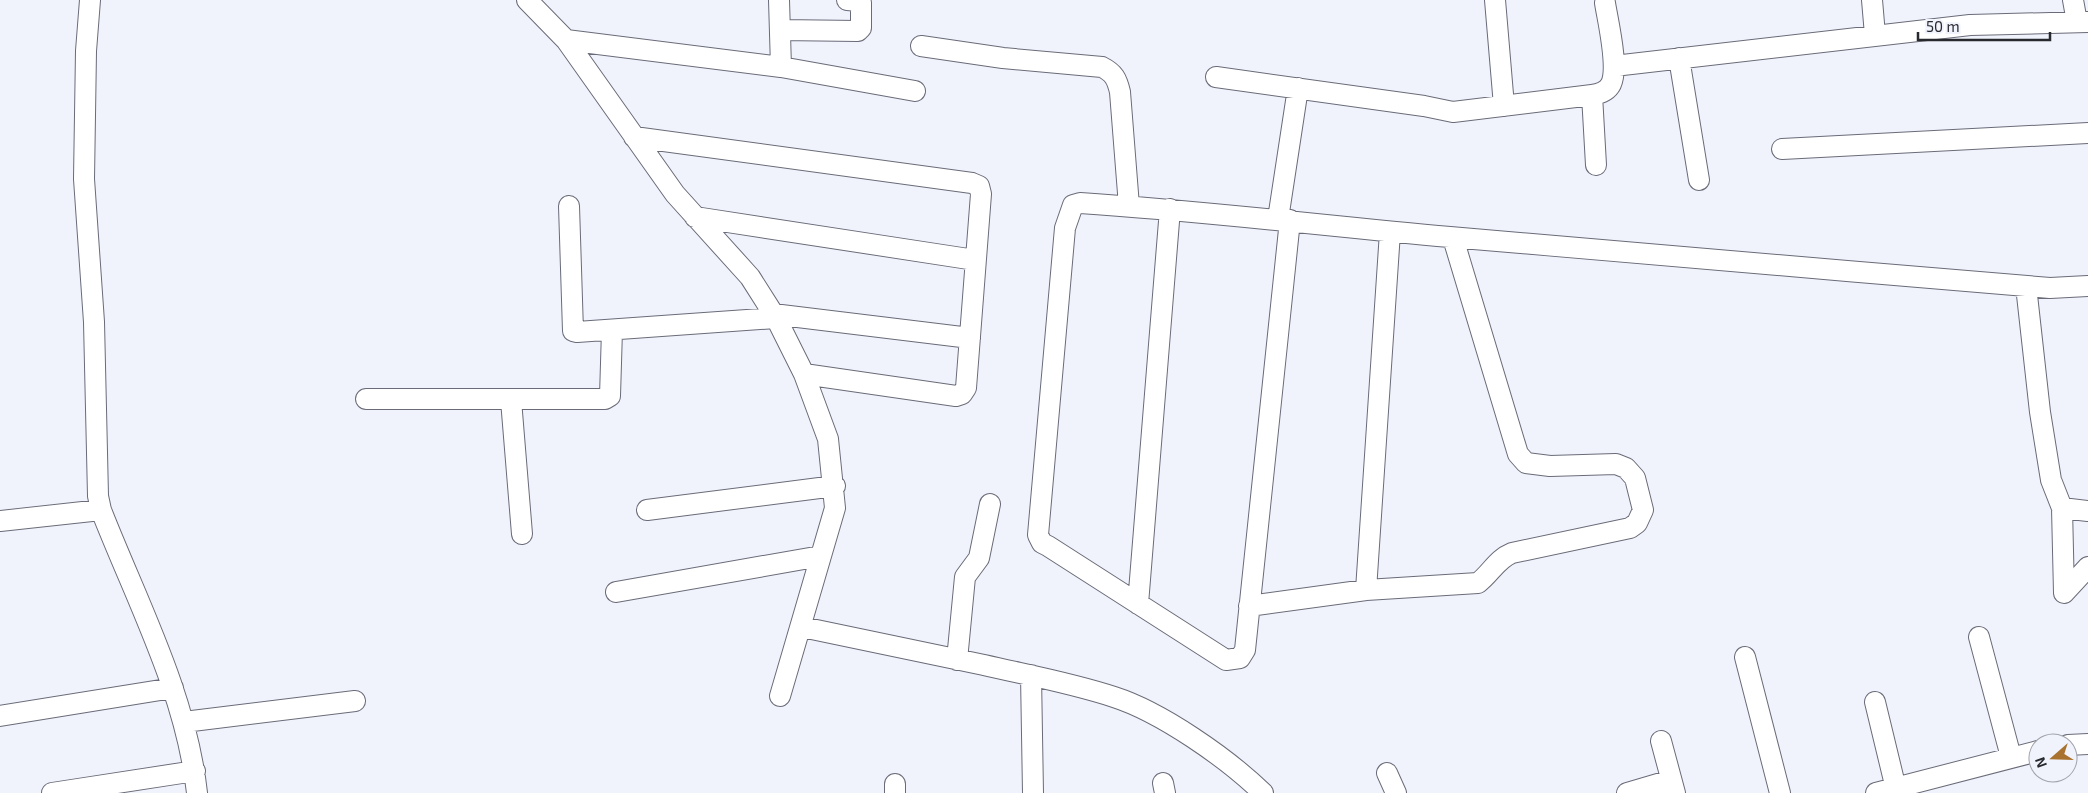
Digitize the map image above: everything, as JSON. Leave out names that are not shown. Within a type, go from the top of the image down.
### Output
[{"type":"street","points":[[90,0],[86,51],[84,179],[94,322],[98,496],[101,510],[173,688],[184,722],[195,771],[197,793]]},
{"type":"street","points":[[527,0],[566,40],[675,194],[750,277],[775,316],[804,374],[828,439],[835,486],[835,508],[802,627],[780,696]]},
{"type":"street","points":[[779,0],[781,67]]},
{"type":"street","points":[[780,30],[858,31],[861,28],[860,2],[847,0]]},
{"type":"street","points":[[1496,0],[1504,106]]},
{"type":"street","points":[[1872,0],[1875,35]]},
{"type":"street","points":[[1614,66],[1970,25],[2082,22],[2074,0]]},
{"type":"street","points":[[1216,77],[1453,112],[1592,96],[1606,91],[1611,84],[1614,66],[1605,3]]},
{"type":"street","points":[[566,40],[781,67],[915,91]]},
{"type":"street","points":[[920,46],[1003,58],[1102,67],[1111,71],[1117,79],[1120,92],[1128,206]]},
{"type":"street","points":[[1679,58],[1698,180]]},
{"type":"street","points":[[1298,88],[1284,219],[1245,650],[1240,658],[1226,660],[1048,546],[1038,534],[1065,228],[1073,205],[1080,202],[1170,209],[1284,219],[1453,238],[2050,288],[2088,286]]},
{"type":"street","points":[[1592,96],[1596,165]]},
{"type":"street","points":[[1782,149],[2088,133]]},
{"type":"street","points":[[634,137],[972,182],[979,186],[981,194],[966,388],[962,394],[956,396],[804,374]]},
{"type":"street","points":[[568,206],[573,331],[612,330],[775,316],[970,338]]},
{"type":"street","points":[[1138,604],[1170,209]]},
{"type":"street","points":[[695,218],[975,260]]},
{"type":"street","points":[[1366,590],[1390,232]]},
{"type":"street","points":[[1249,606],[1366,590],[1478,583],[1487,576],[1503,557],[1512,553],[1630,528],[1637,523],[1643,510],[1635,478],[1626,468],[1616,464],[1550,466],[1526,463],[1518,454],[1453,238]]},
{"type":"street","points":[[2026,286],[2040,412],[2049,471],[2062,508],[2064,593],[2088,568]]},
{"type":"street","points":[[366,399],[599,400],[610,396],[612,330]]},
{"type":"street","points":[[511,400],[522,534]]},
{"type":"street","points":[[647,510],[835,486]]},
{"type":"street","points":[[957,660],[965,577],[979,558],[990,504]]},
{"type":"street","points":[[2062,508],[2088,511]]},
{"type":"street","points":[[0,521],[101,510]]},
{"type":"street","points":[[616,592],[821,556]]},
{"type":"street","points":[[802,627],[1031,675],[1115,697],[1166,722],[1212,752],[1246,777],[1263,793]]},
{"type":"street","points":[[1979,637],[2011,757]]},
{"type":"street","points":[[1744,657],[1780,793]]},
{"type":"street","points":[[1031,675],[1033,793]]},
{"type":"street","points":[[0,716],[173,688]]},
{"type":"street","points":[[184,722],[355,701]]},
{"type":"street","points":[[1875,702],[1896,790]]},
{"type":"street","points":[[1627,793],[1673,787],[1661,741]]},
{"type":"street","points":[[1876,793],[1896,790],[2028,753]]},
{"type":"street","points":[[52,793],[195,771]]},
{"type":"street","points":[[1387,774],[1396,793]]}]
